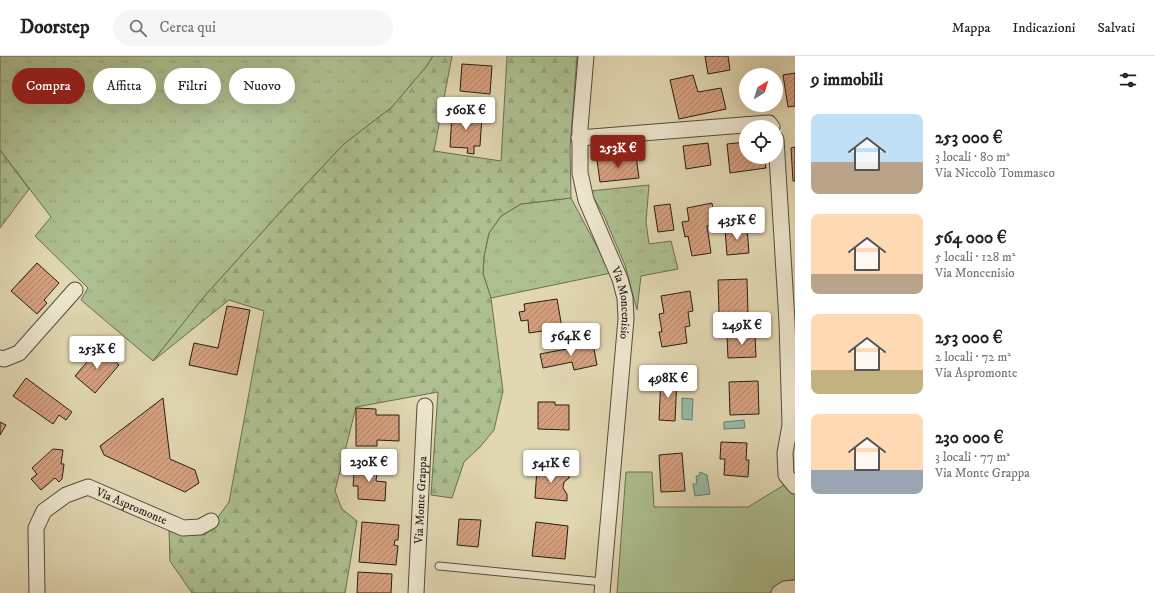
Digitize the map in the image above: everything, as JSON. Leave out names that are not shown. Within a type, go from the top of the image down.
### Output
[{"type":"street","name":"Via Moncenisio","points":[[586,56],[579,138],[580,173],[586,200],[620,279],[626,319],[602,587]]},
{"type":"street","points":[[579,138],[739,125]]},
{"type":"street","points":[[778,164],[787,322],[790,417],[786,453],[786,475],[795,486]]},
{"type":"street","points":[[0,358],[4,359],[19,353],[75,290]]},
{"type":"street","name":"Via Monte Grappa","points":[[416,593],[425,406]]},
{"type":"street","name":"Via Aspromonte","points":[[38,593],[36,528],[44,511],[66,495],[88,487],[183,528],[200,526],[211,521]]},
{"type":"lane","points":[[440,566],[602,587]]},
{"type":"green space","points":[[0,56],[433,56],[426,67],[392,107],[344,144],[293,198],[203,298],[153,361],[81,300],[88,288],[35,236],[51,217],[0,150]]},
{"type":"green space","points":[[433,56],[452,56],[434,151],[501,161],[507,56],[577,56],[570,148],[571,198],[521,204],[501,216],[489,233],[484,256],[483,274],[491,298],[503,391],[494,430],[480,447],[464,462],[452,498],[431,495],[438,392],[356,407],[335,491],[342,509],[357,521],[345,593],[192,593],[170,561],[169,529],[176,532],[205,535],[229,502],[264,311],[229,300],[153,361],[203,298],[293,198],[344,144],[392,107],[426,67]]},
{"type":"green space","points":[[0,150],[29,189],[0,228]]},
{"type":"green space","points":[[649,185],[646,222],[649,244],[671,241],[678,269],[641,276],[637,310],[625,265],[604,216],[590,191]]},
{"type":"green space","points":[[571,198],[611,273],[491,298],[483,274],[484,256],[489,233],[501,216],[521,204]]},
{"type":"green space","points":[[626,472],[652,472],[654,507],[748,507],[784,485],[795,493],[795,579],[787,581],[774,593],[617,593]]},
{"type":"shaded area","points":[[682,398],[693,399],[692,420],[682,419]]},
{"type":"shaded area","points":[[744,420],[745,428],[724,429],[724,422]]},
{"type":"shaded area","points":[[700,472],[707,475],[710,494],[695,496],[693,484],[697,484],[696,476],[699,476]]},
{"type":"building","points":[[705,56],[728,56],[730,70],[708,74]]},
{"type":"building","points":[[462,64],[492,66],[490,94],[460,91]]},
{"type":"building","points":[[795,73],[795,106],[788,107],[783,75]]},
{"type":"building","points":[[693,75],[698,92],[721,88],[726,109],[679,119],[670,80]]},
{"type":"building","points":[[462,110],[476,111],[475,115],[482,116],[480,146],[474,146],[474,154],[467,153],[468,148],[450,147],[452,114],[461,115]]},
{"type":"building","points":[[708,143],[711,165],[686,169],[683,146]]},
{"type":"building","points":[[739,143],[739,164],[765,164],[766,168],[730,173],[727,144]]},
{"type":"building","points":[[795,147],[795,181],[793,181],[791,148]]},
{"type":"building","points":[[636,156],[639,178],[600,182],[597,160]]},
{"type":"building","points":[[712,203],[715,225],[707,226],[711,253],[692,256],[688,236],[685,237],[682,222],[689,221],[687,208]]},
{"type":"building","points":[[670,204],[674,230],[658,232],[654,206]]},
{"type":"building","points":[[747,228],[749,253],[727,255],[725,229]]},
{"type":"building","points":[[37,263],[59,283],[44,300],[47,303],[37,314],[11,291]]},
{"type":"building","points":[[747,279],[748,313],[719,313],[718,280]]},
{"type":"building","points":[[690,291],[693,311],[688,312],[690,326],[685,327],[687,343],[662,347],[659,332],[662,332],[659,314],[664,313],[661,296]]},
{"type":"building","points":[[557,299],[562,328],[529,333],[528,320],[521,321],[519,312],[525,311],[524,304]]},
{"type":"building","points":[[227,306],[250,310],[237,375],[189,365],[194,343],[218,348]]},
{"type":"building","points":[[755,335],[756,357],[728,358],[727,336]]},
{"type":"building","points":[[593,344],[597,365],[574,370],[572,362],[543,368],[540,354]]},
{"type":"building","points":[[99,348],[119,365],[95,393],[75,376]]},
{"type":"building","points":[[661,377],[677,378],[675,421],[659,420]]},
{"type":"building","points":[[26,378],[72,412],[66,420],[59,415],[53,424],[13,396]]},
{"type":"building","points":[[758,381],[759,414],[730,415],[729,382]]},
{"type":"building","points":[[163,398],[170,459],[195,470],[199,483],[185,492],[104,455],[100,446]]},
{"type":"building","points":[[538,402],[555,402],[555,405],[569,405],[569,430],[538,429]]},
{"type":"building","points":[[356,408],[376,409],[376,415],[399,415],[399,441],[377,440],[377,446],[356,446]]},
{"type":"building","points":[[0,422],[6,425],[0,435]]},
{"type":"building","points":[[721,442],[747,443],[746,460],[749,460],[748,477],[724,475],[725,459],[720,459]]},
{"type":"building","points":[[53,449],[63,450],[61,464],[64,464],[62,479],[59,482],[55,478],[41,490],[31,479],[37,474],[32,468]]},
{"type":"building","points":[[682,453],[685,491],[661,492],[659,455]]},
{"type":"building","points":[[355,463],[378,465],[376,481],[386,482],[385,501],[358,499],[358,486],[353,486]]},
{"type":"building","points":[[537,468],[569,471],[569,478],[564,482],[563,488],[567,494],[567,501],[535,498]]},
{"type":"building","points":[[459,519],[481,520],[478,547],[457,545]]},
{"type":"building","points":[[362,522],[399,525],[398,540],[395,540],[394,545],[398,546],[396,565],[359,562]]},
{"type":"building","points":[[536,522],[568,526],[565,559],[532,556]]},
{"type":"building","points":[[358,572],[392,574],[391,593],[357,593]]}]
